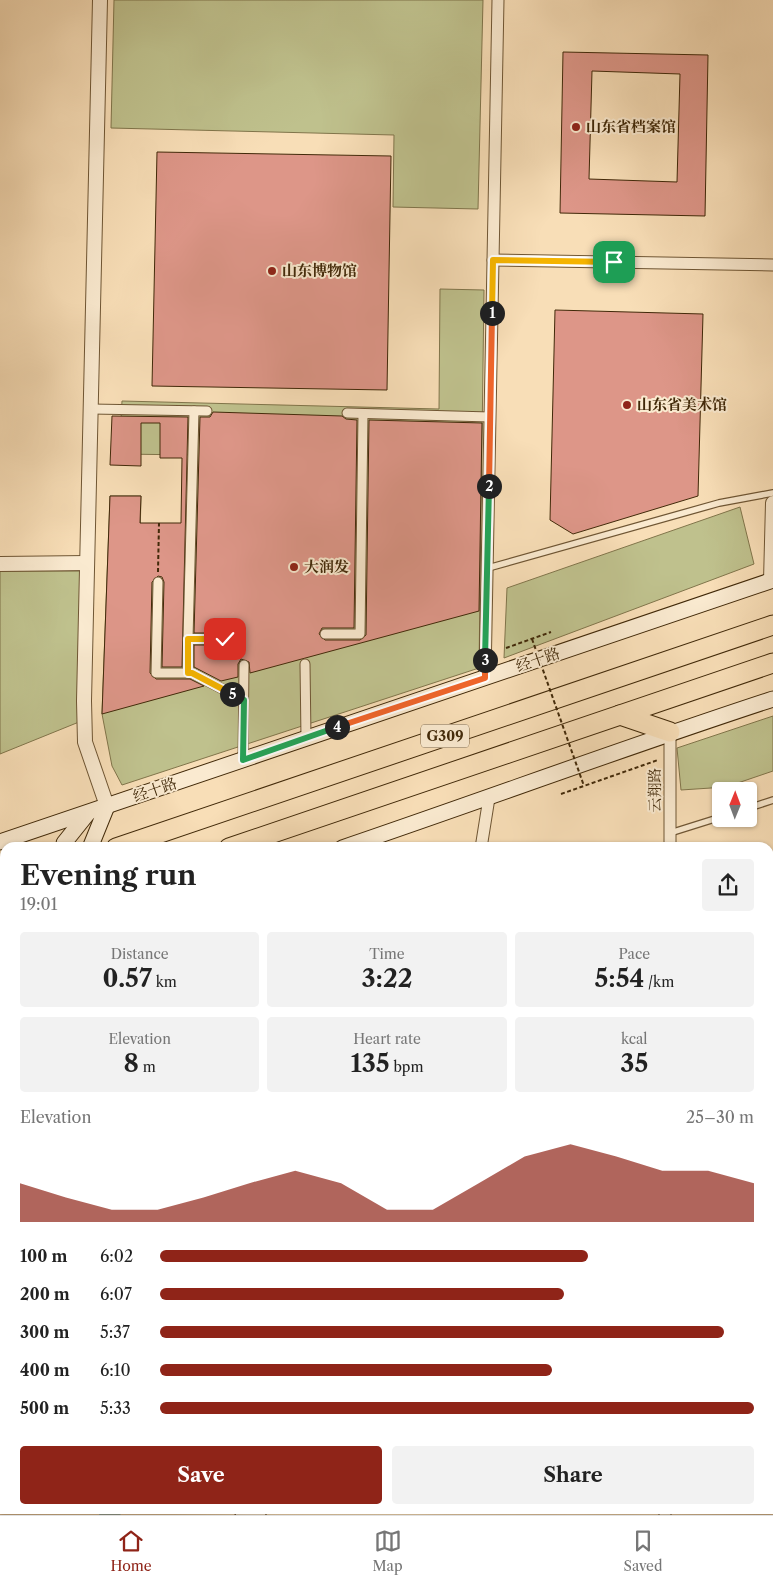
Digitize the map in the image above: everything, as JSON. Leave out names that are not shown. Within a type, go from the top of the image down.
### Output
[{"type":"highway","name":"G309","points":[[134,842],[773,625]]},
{"type":"highway","name":"G309","points":[[247,842],[773,663]]},
{"type":"highway","points":[[620,715],[670,732]]},
{"type":"main road","name":"经十路","points":[[88,813],[772,581]]},
{"type":"main road","points":[[360,842],[489,798],[670,732],[773,699]]},
{"type":"main road","points":[[92,842],[107,806]]},
{"type":"main road","points":[[0,842],[88,813]]},
{"type":"main road","points":[[65,842],[88,813]]},
{"type":"street","points":[[100,0],[84,701],[85,742],[107,806]]},
{"type":"street","points":[[485,678],[498,0]]},
{"type":"street","points":[[493,260],[773,265]]},
{"type":"street","points":[[91,409],[207,411]]},
{"type":"street","points":[[188,673],[194,411]]},
{"type":"street","points":[[347,414],[490,417]]},
{"type":"street","points":[[325,634],[360,634],[363,414]]},
{"type":"street","points":[[772,581],[773,503]]},
{"type":"street","points":[[0,564],[87,563]]},
{"type":"street","points":[[158,582],[156,673],[192,673],[244,700]]},
{"type":"street","points":[[188,639],[225,639]]},
{"type":"street","points":[[305,664],[306,738]]},
{"type":"street","points":[[243,760],[244,665]]},
{"type":"street","name":"云翔路","points":[[670,732],[670,842]]},
{"type":"street","points":[[483,842],[489,798]]},
{"type":"lane","points":[[487,568],[718,503],[773,493]]},
{"type":"lane","points":[[758,805],[773,800]]},
{"type":"lane","points":[[670,833],[712,820]]},
{"type":"path","points":[[158,582],[159,523]]},
{"type":"path","points":[[506,648],[551,632]]},
{"type":"path","points":[[532,639],[584,786]]},
{"type":"path","points":[[561,794],[670,755]]},
{"type":"green space","points":[[114,0],[483,0],[478,209],[393,207],[394,135],[111,128]]},
{"type":"green space","name":"大润发","points":[[440,289],[484,290],[479,668],[122,785],[112,766],[102,714],[110,496],[141,496],[139,581],[190,583],[194,455],[119,454],[122,401],[439,409]]},
{"type":"green space","points":[[740,507],[754,564],[504,658],[507,588]]},
{"type":"green space","points":[[0,571],[80,571],[79,722],[0,754]]},
{"type":"green space","points":[[773,716],[773,771],[741,782],[712,782],[712,788],[681,790],[677,748]]},
{"type":"building","name":"山东省档案馆","points":[[563,52],[708,55],[705,216],[560,213]],"holes":[[[592,71],[680,74],[677,182],[589,179]]]},
{"type":"building","name":"山东博物馆","points":[[157,152],[391,156],[387,390],[152,386]]},
{"type":"building","name":"山东省美术馆","points":[[555,310],[703,314],[698,496],[573,534],[550,520]]},
{"type":"building","name":"大润发","points":[[213,412],[342,416],[346,419],[357,420],[354,628],[322,628],[319,634],[325,640],[360,640],[366,635],[369,420],[482,423],[479,611],[250,673],[249,662],[241,659],[238,664],[238,677],[221,681],[194,667],[194,645],[225,645],[231,639],[230,635],[225,633],[194,633],[200,417],[210,417]]},
{"type":"building","points":[[112,416],[188,417],[182,667],[162,667],[164,582],[162,577],[158,576],[152,582],[150,673],[156,679],[190,679],[204,686],[102,714],[110,496],[141,496],[140,523],[181,523],[182,458],[160,458],[160,423],[141,423],[141,466],[110,465]]},
{"type":"place","name":"山东省档案馆","points":[[576,127]]},
{"type":"place","name":"山东博物馆","points":[[272,271]]},
{"type":"place","name":"山东省美术馆","points":[[627,405]]},
{"type":"place","name":"大润发","points":[[294,567]]},
{"type":"route","points":[[225,639],[188,639],[188,673],[192,673],[244,700],[243,760],[485,678],[493,260],[614,262]]}]
